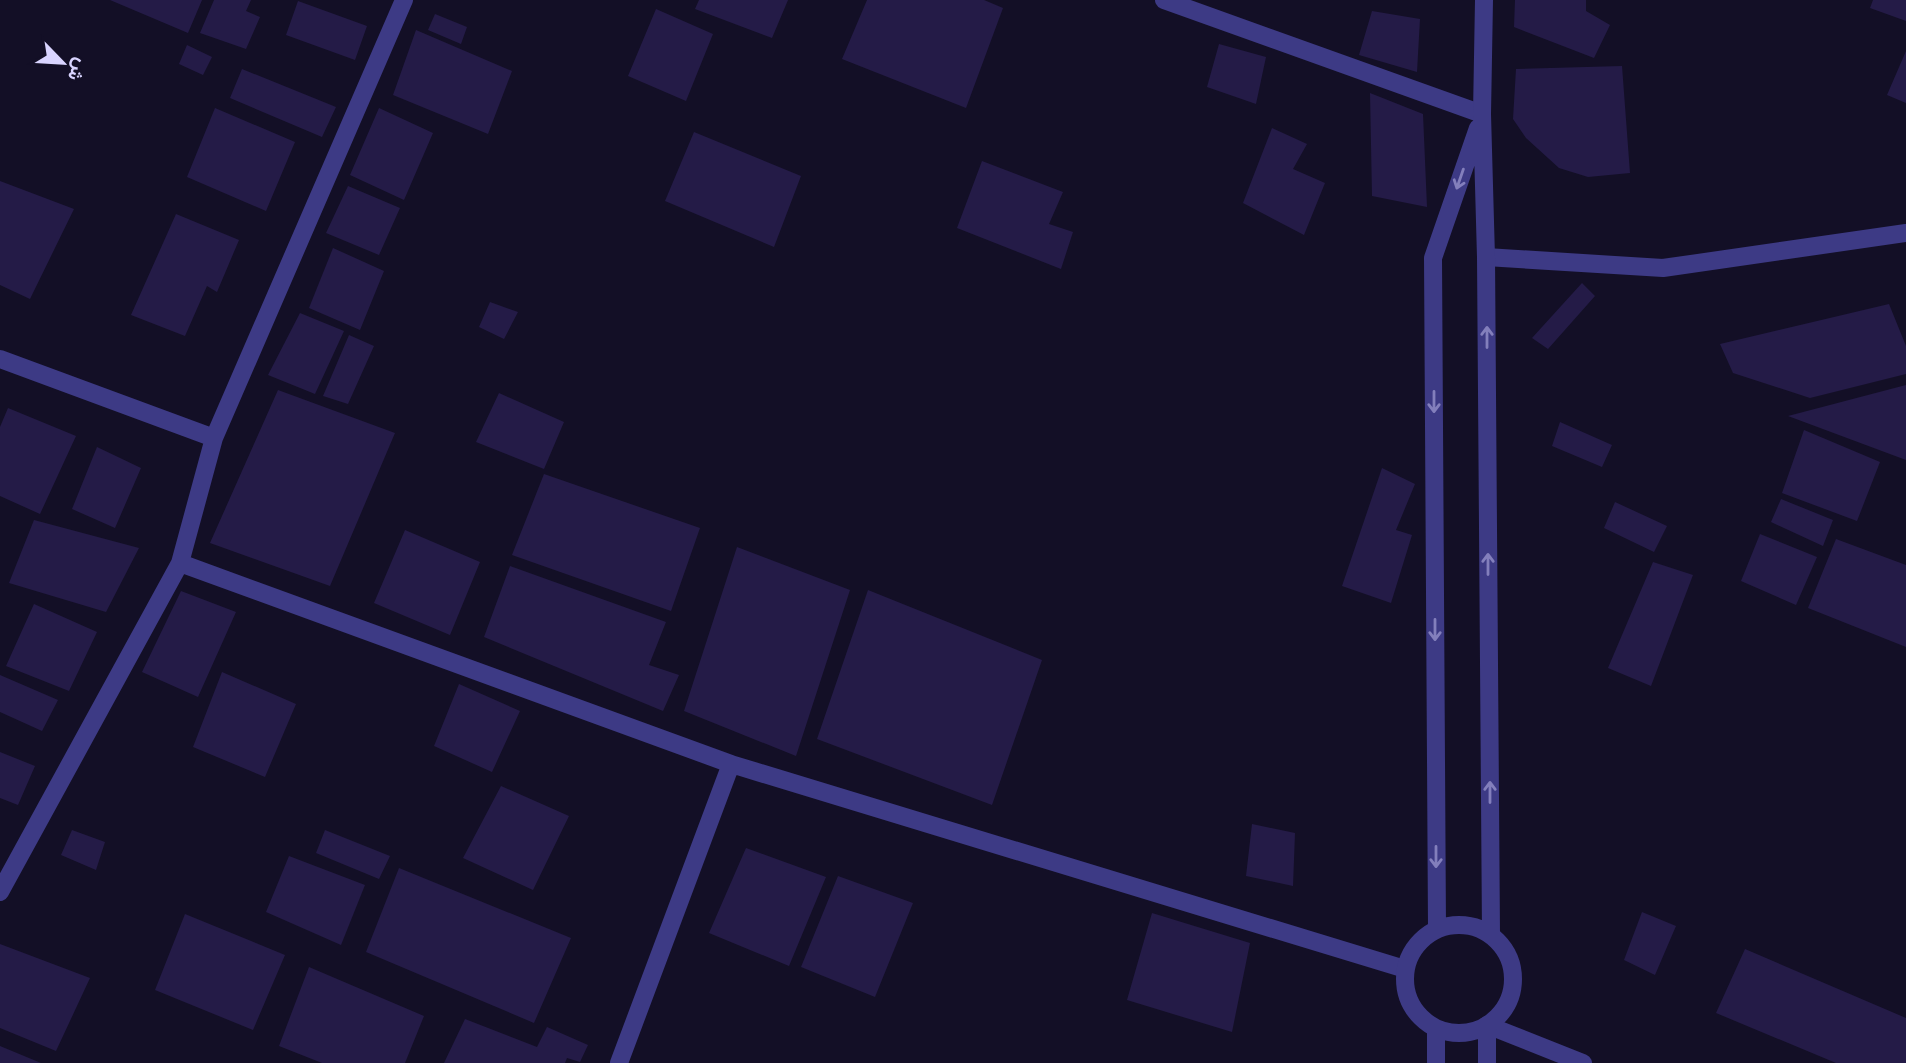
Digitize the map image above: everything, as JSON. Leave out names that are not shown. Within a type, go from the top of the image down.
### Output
[{"type":"street","points":[[0,892],[180,563],[214,438],[404,0]]},
{"type":"street","points":[[1164,0],[1482,114]]},
{"type":"street","points":[[1484,0],[1482,114],[1486,257],[1490,934]]},
{"type":"street","points":[[1437,928],[1433,258],[1482,114]]},
{"type":"street","points":[[1486,257],[1663,268],[1906,233]]},
{"type":"street","points":[[0,359],[214,438]]},
{"type":"street","points":[[180,563],[732,764],[1405,970]]},
{"type":"street","points":[[619,1063],[732,764]]},
{"type":"street","points":[[1455,924],[1474,926],[1490,934],[1504,947],[1512,964],[1510,999],[1500,1014],[1487,1026],[1471,1032],[1453,1033],[1436,1028],[1422,1019],[1411,1005],[1405,989],[1405,970],[1410,953],[1421,939],[1437,928],[1455,924]]},
{"type":"street","points":[[1487,1026],[1487,1063]]},
{"type":"street","points":[[1487,1026],[1583,1063]]},
{"type":"street","points":[[1436,1028],[1436,1063]]},
{"type":"building","points":[[110,0],[202,0],[188,33]]},
{"type":"building","points":[[214,0],[251,0],[246,11],[260,17],[246,49],[200,33]]},
{"type":"building","points":[[699,0],[788,0],[772,38],[695,9]]},
{"type":"building","points":[[867,0],[984,0],[1003,8],[966,108],[842,59]]},
{"type":"building","points":[[1515,0],[1586,0],[1586,11],[1610,25],[1594,58],[1514,27]]},
{"type":"building","points":[[1873,0],[1906,0],[1906,21],[1870,8]]},
{"type":"building","points":[[298,1],[367,26],[355,60],[286,35]]},
{"type":"building","points":[[656,9],[713,34],[686,101],[628,76]]},
{"type":"building","points":[[1372,11],[1420,19],[1417,72],[1359,55]]},
{"type":"building","points":[[435,14],[467,27],[461,44],[428,30]]},
{"type":"building","points":[[416,30],[512,71],[488,134],[393,95]]},
{"type":"building","points":[[1219,44],[1266,57],[1256,104],[1207,87]]},
{"type":"building","points":[[187,45],[212,57],[203,75],[179,64]]},
{"type":"building","points":[[1906,51],[1906,103],[1887,95]]},
{"type":"building","points":[[1622,66],[1630,173],[1588,177],[1559,168],[1526,138],[1513,119],[1516,69]]},
{"type":"building","points":[[242,69],[336,107],[322,137],[230,98]]},
{"type":"building","points":[[1370,93],[1423,114],[1427,207],[1372,196]]},
{"type":"building","points":[[215,108],[295,142],[266,211],[187,177]]},
{"type":"building","points":[[379,108],[433,133],[404,200],[350,175]]},
{"type":"building","points":[[1272,128],[1307,144],[1293,169],[1325,183],[1304,235],[1243,203]]},
{"type":"building","points":[[694,132],[801,176],[774,247],[665,201]]},
{"type":"building","points":[[982,161],[1063,192],[1049,224],[1073,232],[1061,269],[957,228]]},
{"type":"building","points":[[0,181],[74,209],[30,299],[0,285]]},
{"type":"building","points":[[348,186],[400,208],[379,255],[326,233]]},
{"type":"building","points":[[176,214],[239,240],[217,292],[207,286],[185,336],[131,315]]},
{"type":"building","points":[[333,248],[384,271],[360,330],[309,308]]},
{"type":"building","points":[[1582,283],[1595,296],[1548,349],[1532,338]]},
{"type":"building","points":[[490,302],[518,312],[504,339],[479,327]]},
{"type":"building","points":[[1889,304],[1906,346],[1906,374],[1810,398],[1733,373],[1720,344]]},
{"type":"building","points":[[300,313],[344,331],[315,394],[268,375]]},
{"type":"building","points":[[349,335],[374,346],[348,404],[323,396]]},
{"type":"building","points":[[1906,385],[1906,460],[1788,416]]},
{"type":"building","points":[[278,390],[395,433],[330,586],[210,543]]},
{"type":"building","points":[[499,393],[564,422],[544,469],[476,442]]},
{"type":"building","points":[[8,408],[76,436],[40,514],[0,496],[0,427]]},
{"type":"building","points":[[1560,422],[1612,445],[1602,467],[1552,446]]},
{"type":"building","points":[[1804,430],[1880,462],[1857,521],[1782,493]]},
{"type":"building","points":[[97,447],[141,468],[115,528],[72,509]]},
{"type":"building","points":[[1382,468],[1415,484],[1396,530],[1412,535],[1391,603],[1342,586]]},
{"type":"building","points":[[544,474],[700,528],[671,611],[512,555]]},
{"type":"building","points":[[1781,499],[1833,520],[1823,546],[1771,522]]},
{"type":"building","points":[[1615,502],[1667,526],[1654,552],[1604,528]]},
{"type":"building","points":[[34,520],[139,548],[106,612],[9,583]]},
{"type":"building","points":[[405,530],[480,562],[450,635],[374,603]]},
{"type":"building","points":[[1760,534],[1817,557],[1796,605],[1741,581]]},
{"type":"building","points":[[1836,539],[1906,565],[1906,647],[1808,608]]},
{"type":"building","points":[[737,547],[850,590],[796,756],[684,711]]},
{"type":"building","points":[[1653,562],[1693,575],[1651,686],[1608,668]]},
{"type":"building","points":[[510,566],[666,622],[649,665],[679,675],[663,711],[484,637]]},
{"type":"building","points":[[868,590],[1042,660],[992,805],[817,739]]},
{"type":"building","points":[[181,591],[236,612],[198,697],[142,672]]},
{"type":"building","points":[[34,604],[97,632],[69,691],[6,666]]},
{"type":"building","points":[[222,672],[296,704],[265,777],[193,747]]},
{"type":"building","points":[[0,675],[58,700],[42,731],[0,712]]},
{"type":"building","points":[[459,684],[520,711],[492,772],[434,746]]},
{"type":"building","points":[[0,752],[35,766],[18,805],[0,798]]},
{"type":"building","points":[[501,786],[569,816],[533,890],[463,858]]},
{"type":"building","points":[[1252,824],[1295,833],[1293,886],[1246,876]]},
{"type":"building","points":[[72,830],[105,842],[96,870],[61,855]]},
{"type":"building","points":[[325,830],[390,856],[379,879],[316,853]]},
{"type":"building","points":[[746,848],[826,877],[789,966],[709,933]]},
{"type":"building","points":[[289,856],[365,885],[341,945],[266,912]]},
{"type":"building","points":[[399,868],[571,938],[534,1023],[366,952]]},
{"type":"building","points":[[838,876],[913,903],[875,997],[801,967]]},
{"type":"building","points":[[1642,912],[1676,926],[1655,975],[1624,960]]},
{"type":"building","points":[[1152,913],[1250,943],[1232,1032],[1127,1000]]},
{"type":"building","points":[[185,914],[285,955],[253,1030],[155,990]]},
{"type":"building","points":[[0,944],[90,978],[56,1051],[0,1028]]},
{"type":"building","points":[[1745,949],[1906,1018],[1906,1063],[1836,1063],[1716,1013]]},
{"type":"building","points":[[309,967],[424,1016],[405,1063],[322,1063],[279,1046]]},
{"type":"building","points":[[465,1019],[537,1047],[547,1027],[588,1045],[580,1062],[567,1058],[565,1063],[444,1063]]},
{"type":"building","points":[[0,1046],[41,1063],[0,1063]]}]
